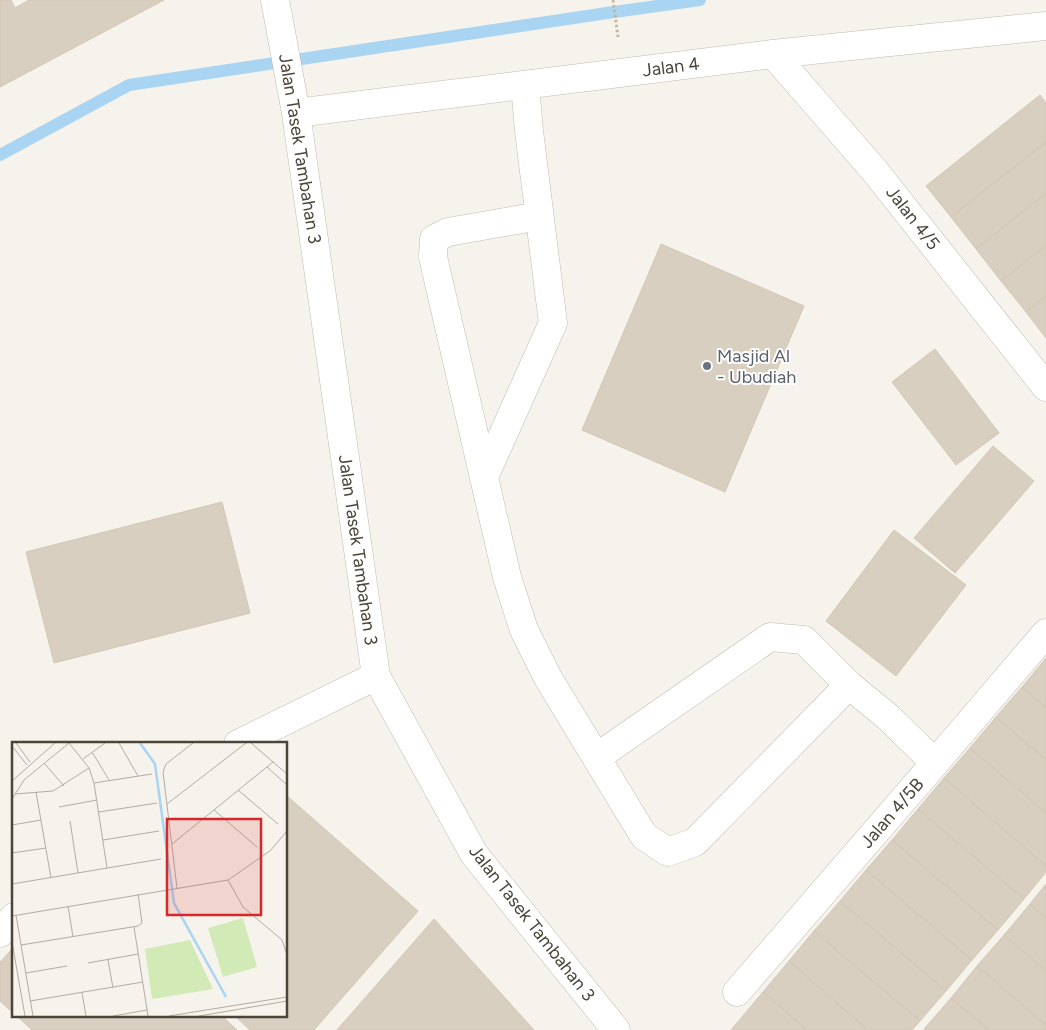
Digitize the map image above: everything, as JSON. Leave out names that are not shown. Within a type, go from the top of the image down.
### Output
[{"type":"street","name":"Jalan Tasek Tambahan 3","points":[[276,6],[296,113],[376,676],[474,854],[616,1030]]},
{"type":"street","name":"Jalan 4","points":[[296,113],[773,54],[1046,26]]},
{"type":"street","name":"Jalan 4/5","points":[[773,54],[874,170],[1046,387]]},
{"type":"street","points":[[484,477],[554,323],[529,131],[525,84]]},
{"type":"street","points":[[540,216],[448,232],[434,239],[433,257],[507,577],[524,630],[548,678],[644,836],[668,852],[695,842],[849,685]]},
{"type":"street","name":"Jalan 4/5B","points":[[737,992],[1046,633]]},
{"type":"street","points":[[597,757],[770,637],[804,640],[849,685],[888,717],[935,763]]},
{"type":"street","points":[[242,742],[376,676]]},
{"type":"street","points":[[0,933],[12,919]]},
{"type":"building","points":[[0,0],[11,0],[15,8],[29,0],[164,0],[0,87]]},
{"type":"building","points":[[1040,95],[1046,103],[1046,142],[951,217],[926,186]]},
{"type":"building","points":[[1046,142],[1046,193],[976,249],[951,217]]},
{"type":"building","points":[[1046,193],[1046,245],[1001,281],[976,249]]},
{"type":"building","points":[[661,244],[804,306],[725,492],[582,430]]},
{"type":"building","points":[[1046,245],[1046,296],[1026,312],[1001,281]]},
{"type":"building","points":[[1046,296],[1046,338],[1026,312]]},
{"type":"building","points":[[935,349],[999,433],[956,465],[892,382]]},
{"type":"building","points":[[993,446],[1034,481],[955,573],[914,538]]},
{"type":"building","points":[[222,502],[250,613],[54,663],[26,552]]},
{"type":"building","points":[[894,530],[966,585],[896,676],[826,621]]},
{"type":"building","points":[[1046,658],[1046,708],[1022,687]]},
{"type":"building","points":[[1022,687],[1046,708],[1046,760],[996,717]]},
{"type":"building","points":[[996,717],[1046,760],[1046,813],[970,748]]},
{"type":"building","points":[[970,748],[1046,813],[1046,866],[944,778]]},
{"type":"building","points":[[944,778],[1046,866],[1046,872],[1024,899],[918,809]]},
{"type":"building","points":[[288,797],[418,911],[314,1030],[250,1030],[237,1018],[288,1018]]},
{"type":"building","points":[[918,809],[1024,899],[998,930],[892,840]]},
{"type":"building","points":[[892,840],[998,930],[972,960],[866,870]]},
{"type":"building","points":[[866,870],[972,960],[946,991],[840,901]]},
{"type":"building","points":[[1046,884],[1046,918],[1030,904]]},
{"type":"building","points":[[840,901],[946,991],[920,1021],[814,931]]},
{"type":"building","points":[[1030,904],[1046,918],[1046,971],[1004,935]]},
{"type":"building","points":[[434,919],[534,1030],[337,1030]]},
{"type":"building","points":[[814,931],[920,1021],[912,1030],[868,1030],[789,961]]},
{"type":"building","points":[[1004,935],[1046,971],[1046,1025],[977,966]]},
{"type":"building","points":[[12,949],[12,1012],[0,1001],[0,962]]},
{"type":"building","points":[[789,961],[868,1030],[807,1030],[763,992]]},
{"type":"building","points":[[977,966],[1046,1025],[1046,1030],[989,1030],[951,998]]},
{"type":"building","points":[[763,992],[807,1030],[731,1030]]},
{"type":"building","points":[[951,998],[989,1030],[924,1029]]},
{"type":"building","points":[[19,1018],[224,1018],[237,1030],[32,1030]]},
{"type":"waterway","points":[[0,155],[129,85],[700,0]]},
{"type":"place","name":"Masjid Al - Ubudiah","points":[[707,366]]}]
